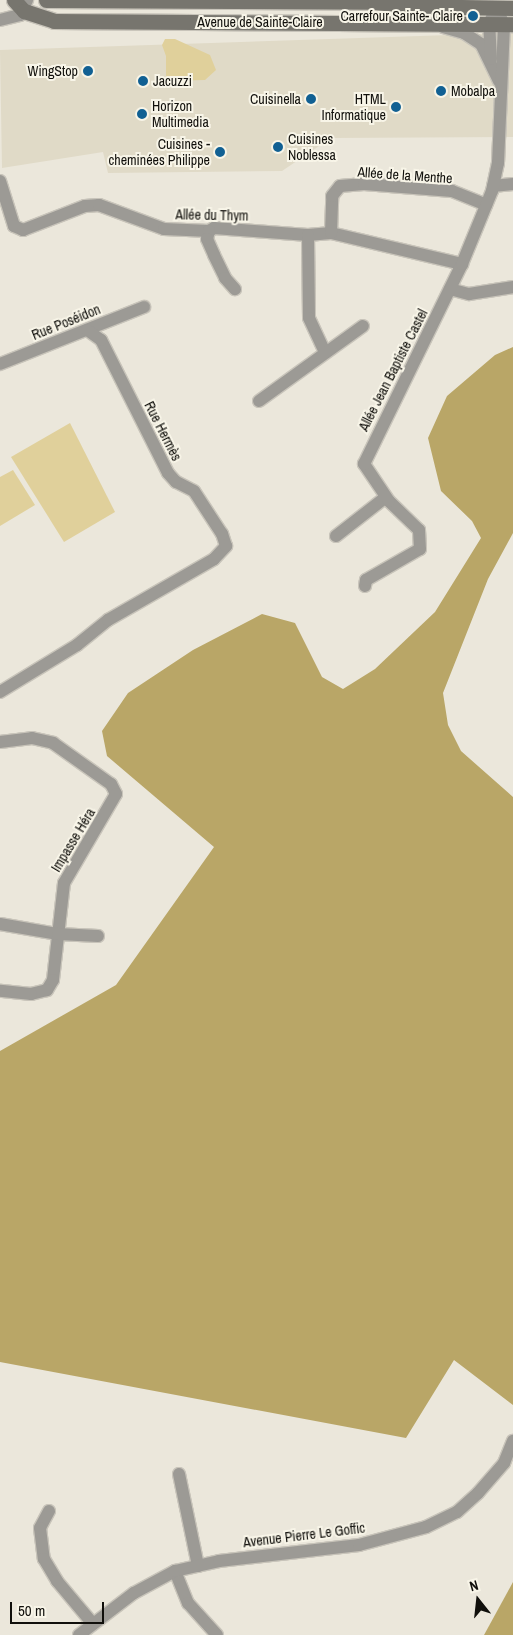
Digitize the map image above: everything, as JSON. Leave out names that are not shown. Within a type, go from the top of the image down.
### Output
[{"type":"main road","points":[[14,0],[26,6]]},
{"type":"main road","name":"Avenue de Sainte-Claire","points":[[46,0],[375,2],[513,8]]},
{"type":"main road","name":"Avenue de Sainte-Claire","points":[[26,6],[54,20],[76,21],[502,24]]},
{"type":"street","name":"Avenue de Sainte-Claire","points":[[375,2],[513,0]]},
{"type":"street","points":[[0,20],[26,6]]},
{"type":"street","points":[[491,60],[502,24],[496,8]]},
{"type":"street","points":[[431,24],[473,38],[491,60],[500,83]]},
{"type":"street","name":"Allée Jean Baptiste Castel","points":[[365,586],[366,580],[420,549],[419,530],[386,497],[364,464],[462,264],[493,186],[500,126],[502,24]]},
{"type":"street","name":"Allée du Thym","points":[[0,181],[14,226],[22,230],[84,206],[99,205],[164,229],[209,231],[214,228],[308,235],[331,233],[462,264]]},
{"type":"street","name":"Allée de la Menthe","points":[[331,233],[332,196],[340,186],[364,184],[452,191],[486,205]]},
{"type":"street","points":[[493,186],[513,184]]},
{"type":"street","points":[[209,231],[207,239],[214,255],[225,278],[235,289]]},
{"type":"street","points":[[308,235],[309,318],[325,353]]},
{"type":"street","points":[[450,289],[469,294],[513,286]]},
{"type":"street","name":"Rue Poséidon","points":[[0,364],[144,308]]},
{"type":"street","points":[[259,401],[363,326]]},
{"type":"street","name":"Rue Hermès","points":[[0,692],[77,645],[108,620],[214,559],[226,546],[222,534],[194,491],[176,482],[168,473],[101,340],[87,330]]},
{"type":"street","points":[[336,536],[386,497]]},
{"type":"street","name":"Impasse Héra","points":[[0,742],[32,738],[53,743],[111,784],[116,794],[64,883],[54,980],[47,990],[31,994],[0,991]]},
{"type":"street","points":[[0,924],[58,934],[98,936]]},
{"type":"street","name":"Avenue Pierre Le Goffic","points":[[78,1635],[158,1578],[175,1571],[198,1566],[359,1545],[426,1527],[456,1512],[478,1493],[504,1463],[513,1441]]},
{"type":"street","points":[[179,1474],[198,1566]]},
{"type":"street","points":[[49,1511],[40,1528],[44,1559],[58,1581],[93,1624]]},
{"type":"street","points":[[175,1571],[188,1603],[217,1635]]},
{"type":"shaded area","points":[[513,33],[513,137],[331,138],[282,171],[108,173],[103,152],[2,168],[0,50]]},
{"type":"shaded area","points":[[165,39],[175,39],[210,55],[216,70],[205,80],[166,81],[166,56],[162,45]]},
{"type":"shaded area","points":[[513,347],[513,533],[488,579],[443,693],[448,725],[461,751],[513,797],[513,1405],[454,1360],[406,1438],[0,1362],[0,1051],[116,985],[214,847],[107,756],[102,731],[128,693],[193,650],[262,614],[295,623],[322,677],[343,689],[375,669],[435,612],[481,538],[472,521],[441,491],[428,438],[447,396],[495,355]]},
{"type":"shaded area","points":[[70,423],[115,512],[64,542],[11,457]]},
{"type":"shaded area","points":[[13,470],[35,505],[0,526],[0,477]]},
{"type":"shaded area","points":[[513,1582],[513,1635],[484,1635]]},
{"type":"place","name":"Carrefour Sainte- Claire","points":[[473,16]]},
{"type":"place","name":"WingStop","points":[[88,71]]},
{"type":"place","name":"Jacuzzi","points":[[143,81]]},
{"type":"place","name":"Mobalpa","points":[[441,91]]},
{"type":"place","name":"Cuisinella","points":[[311,99]]},
{"type":"place","name":"HTML Informatique","points":[[396,107]]},
{"type":"place","name":"Horizon Multimedia","points":[[142,114]]},
{"type":"place","name":"Cuisines Noblessa","points":[[278,147]]},
{"type":"place","name":"Cuisines - cheminées Philippe","points":[[220,152]]}]
